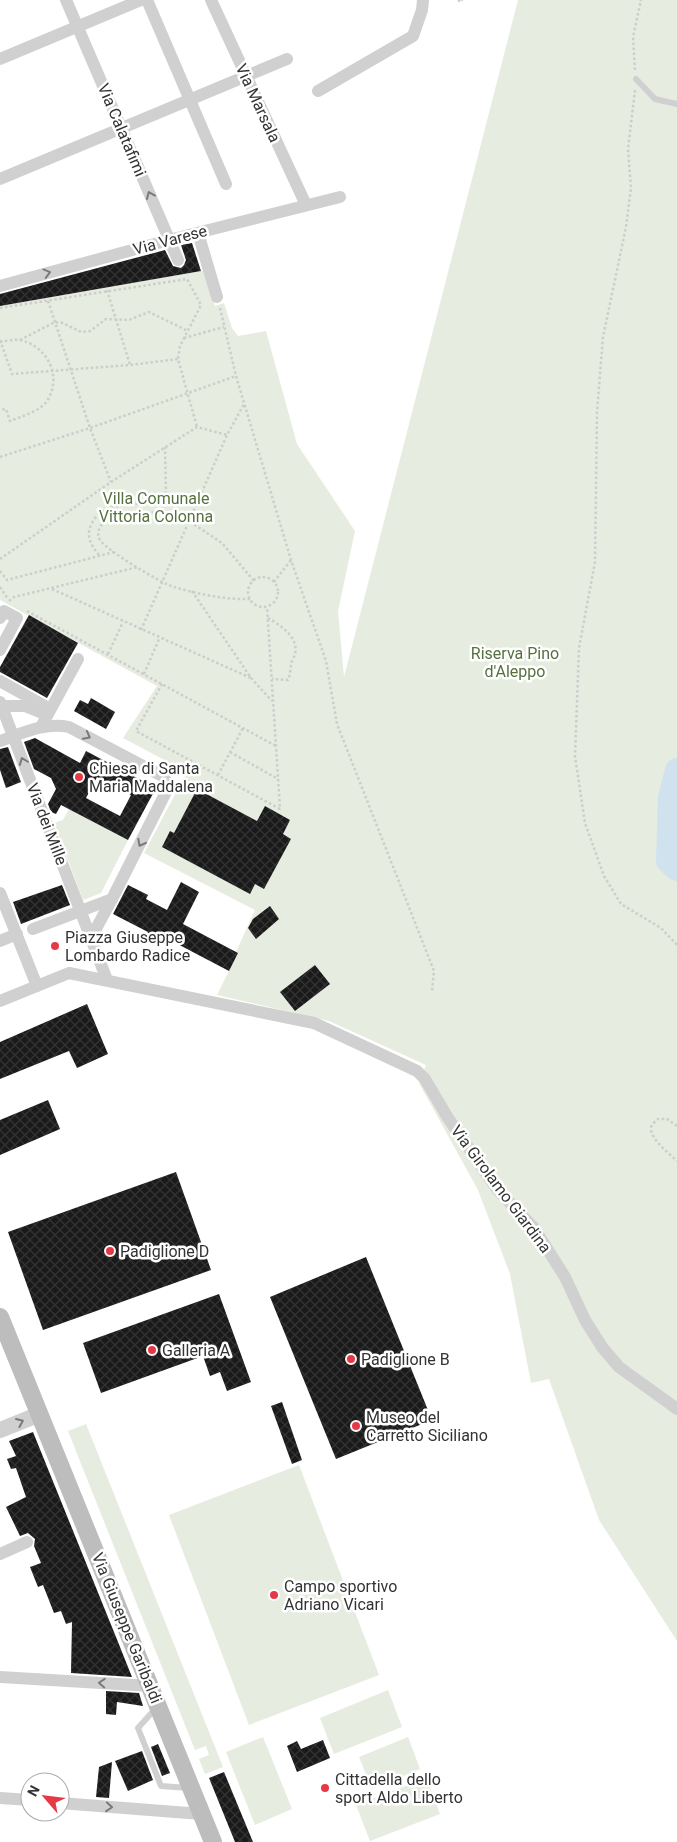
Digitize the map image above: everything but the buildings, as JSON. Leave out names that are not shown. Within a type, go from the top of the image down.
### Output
[{"type":"main road","name":"Via Giuseppe Garibaldi","points":[[0,1318],[213,1842]]},
{"type":"street","name":"Via Calatafimi","points":[[66,0],[178,260]]},
{"type":"street","points":[[0,59],[141,0]]},
{"type":"street","points":[[147,0],[226,184]]},
{"type":"street","name":"Via Marsala","points":[[211,0],[306,205]]},
{"type":"street","points":[[318,91],[413,36],[422,10],[423,0]]},
{"type":"street","points":[[0,179],[288,59]]},
{"type":"street","name":"Via Varese","points":[[0,286],[169,240],[340,197]]},
{"type":"street","points":[[198,233],[217,297]]},
{"type":"street","points":[[0,650],[17,618],[4,610]]},
{"type":"street","points":[[41,727],[78,659]]},
{"type":"street","points":[[0,682],[49,712]]},
{"type":"street","points":[[1,704],[25,706],[49,712]]},
{"type":"street","name":"Via dei Mille","points":[[1,704],[109,980]]},
{"type":"street","points":[[0,741],[15,740],[41,727],[57,724],[69,727],[164,777],[169,783],[168,790],[91,938]]},
{"type":"street","points":[[0,893],[37,986]]},
{"type":"street","points":[[33,929],[82,908],[112,899]]},
{"type":"street","points":[[1,940],[16,930]]},
{"type":"street","name":"Via Girolamo Giardina","points":[[0,1001],[70,973],[314,1023],[417,1071],[425,1079],[448,1118],[497,1189],[534,1228],[566,1277],[585,1320],[602,1347],[619,1367],[677,1409]]},
{"type":"street","points":[[0,1430],[40,1414]]},
{"type":"street","points":[[0,1554],[27,1542]]},
{"type":"street","points":[[0,1677],[151,1686]]},
{"type":"street","points":[[0,1798],[20,1799]]},
{"type":"street","points":[[70,1804],[201,1814]]},
{"type":"lane","points":[[636,80],[655,99],[677,104]]},
{"type":"lane","points":[[158,1706],[138,1728],[161,1786],[191,1788]]},
{"type":"path","points":[[641,0],[633,37],[636,80],[628,149],[631,188],[629,207],[603,337],[597,412],[595,562],[579,648],[575,756],[585,823],[604,876],[621,904],[662,928],[677,945]]},
{"type":"path","points":[[0,308],[186,279],[201,305],[180,346],[178,359],[197,427]]},
{"type":"path","points":[[107,290],[130,365]]},
{"type":"path","points":[[217,297],[236,376],[291,560],[326,661],[337,724],[434,971],[432,991]]},
{"type":"path","points":[[48,301],[90,428],[111,482]]},
{"type":"path","points":[[178,359],[130,365],[12,374],[0,341],[20,340],[55,322],[63,323],[81,332],[90,331],[106,320],[136,319],[149,312],[188,331]]},
{"type":"path","points":[[184,338],[225,327]]},
{"type":"path","points":[[0,410],[6,408],[10,421],[33,412],[40,407],[46,402],[52,390],[53,370],[46,356],[36,347],[20,340]]},
{"type":"path","points":[[0,457],[90,428],[236,376]]},
{"type":"path","points":[[141,630],[227,435],[244,403]]},
{"type":"path","points":[[0,559],[111,482],[197,427],[227,435]]},
{"type":"path","points":[[98,555],[90,543],[88,532],[98,513],[107,508],[156,502],[166,496],[165,447]]},
{"type":"path","points":[[250,599],[234,600],[174,587],[114,552],[99,538],[98,532],[101,525],[113,516],[157,512],[190,521],[222,543],[254,581]]},
{"type":"path","points":[[0,571],[7,580],[114,552]]},
{"type":"path","points":[[274,582],[291,560]]},
{"type":"path","points":[[4,610],[14,598],[138,567]]},
{"type":"path","points":[[263,577],[274,582],[278,588],[278,598],[271,605],[267,607],[257,606],[250,599],[249,589],[254,581],[263,577]]},
{"type":"path","points":[[0,587],[4,610]]},
{"type":"path","points":[[52,589],[251,678]]},
{"type":"path","points":[[192,591],[251,678],[273,702]]},
{"type":"path","points":[[162,684],[136,731],[280,809],[267,607]]},
{"type":"path","points":[[26,610],[276,746]]},
{"type":"path","points":[[268,618],[289,633],[295,644],[296,654],[291,662],[292,670],[288,680],[272,679]]},
{"type":"path","points":[[108,654],[123,622]]},
{"type":"path","points":[[144,674],[160,638]]},
{"type":"path","points":[[218,776],[243,728]]},
{"type":"path","points":[[230,752],[278,779]]},
{"type":"path","points":[[677,1126],[667,1119],[658,1119],[652,1125],[651,1133],[655,1140],[677,1161]]},
{"type":"green space","name":"Riserva Pino d'Aleppo","points":[[518,0],[677,0],[677,1641],[599,1520],[549,1379],[531,1383],[510,1274],[478,1190],[419,1083],[426,1065],[329,1021],[217,995],[238,953],[236,952],[255,910],[144,853],[187,772],[123,738],[157,686],[0,600],[0,306],[206,270],[215,306],[224,303],[232,328],[238,336],[266,331],[297,444],[355,531],[338,611],[344,677]]},
{"type":"green space","points":[[69,809],[128,840],[101,893],[83,900],[54,823],[63,820]]},
{"type":"green space","points":[[86,1424],[223,1767],[205,1774],[199,1759],[209,1755],[206,1746],[195,1750],[68,1431]]},
{"type":"green space","name":"Campo sportivo Adriano Vicari","points":[[299,1465],[379,1675],[249,1725],[169,1515]]},
{"type":"green space","points":[[388,1690],[402,1727],[334,1754],[320,1718]]},
{"type":"green space","points":[[263,1737],[292,1809],[255,1825],[226,1752]]},
{"type":"green space","points":[[408,1737],[420,1769],[372,1789],[359,1757]]},
{"type":"green space","points":[[426,1778],[440,1814],[370,1841],[356,1805]]},
{"type":"waterway","points":[[677,770],[670,798],[668,861],[677,869]]},
{"type":"place","name":"Chiesa di Santa Maria Maddalena","points":[[79,777]]},
{"type":"place","name":"Piazza Giuseppe Lombardo Radice","points":[[55,946]]},
{"type":"place","name":"Padiglione D","points":[[110,1251]]},
{"type":"place","name":"Galleria A","points":[[152,1350]]},
{"type":"place","name":"Padiglione B","points":[[351,1359]]},
{"type":"place","name":"Museo del Carretto Siciliano","points":[[356,1426]]},
{"type":"place","name":"Campo sportivo Adriano Vicari","points":[[274,1595]]},
{"type":"place","name":"Cittadella dello sport Aldo Liberto","points":[[325,1788]]},
{"type":"park label","name":"Villa Comunale Vittoria Colonna","points":[[156,507]]}]
